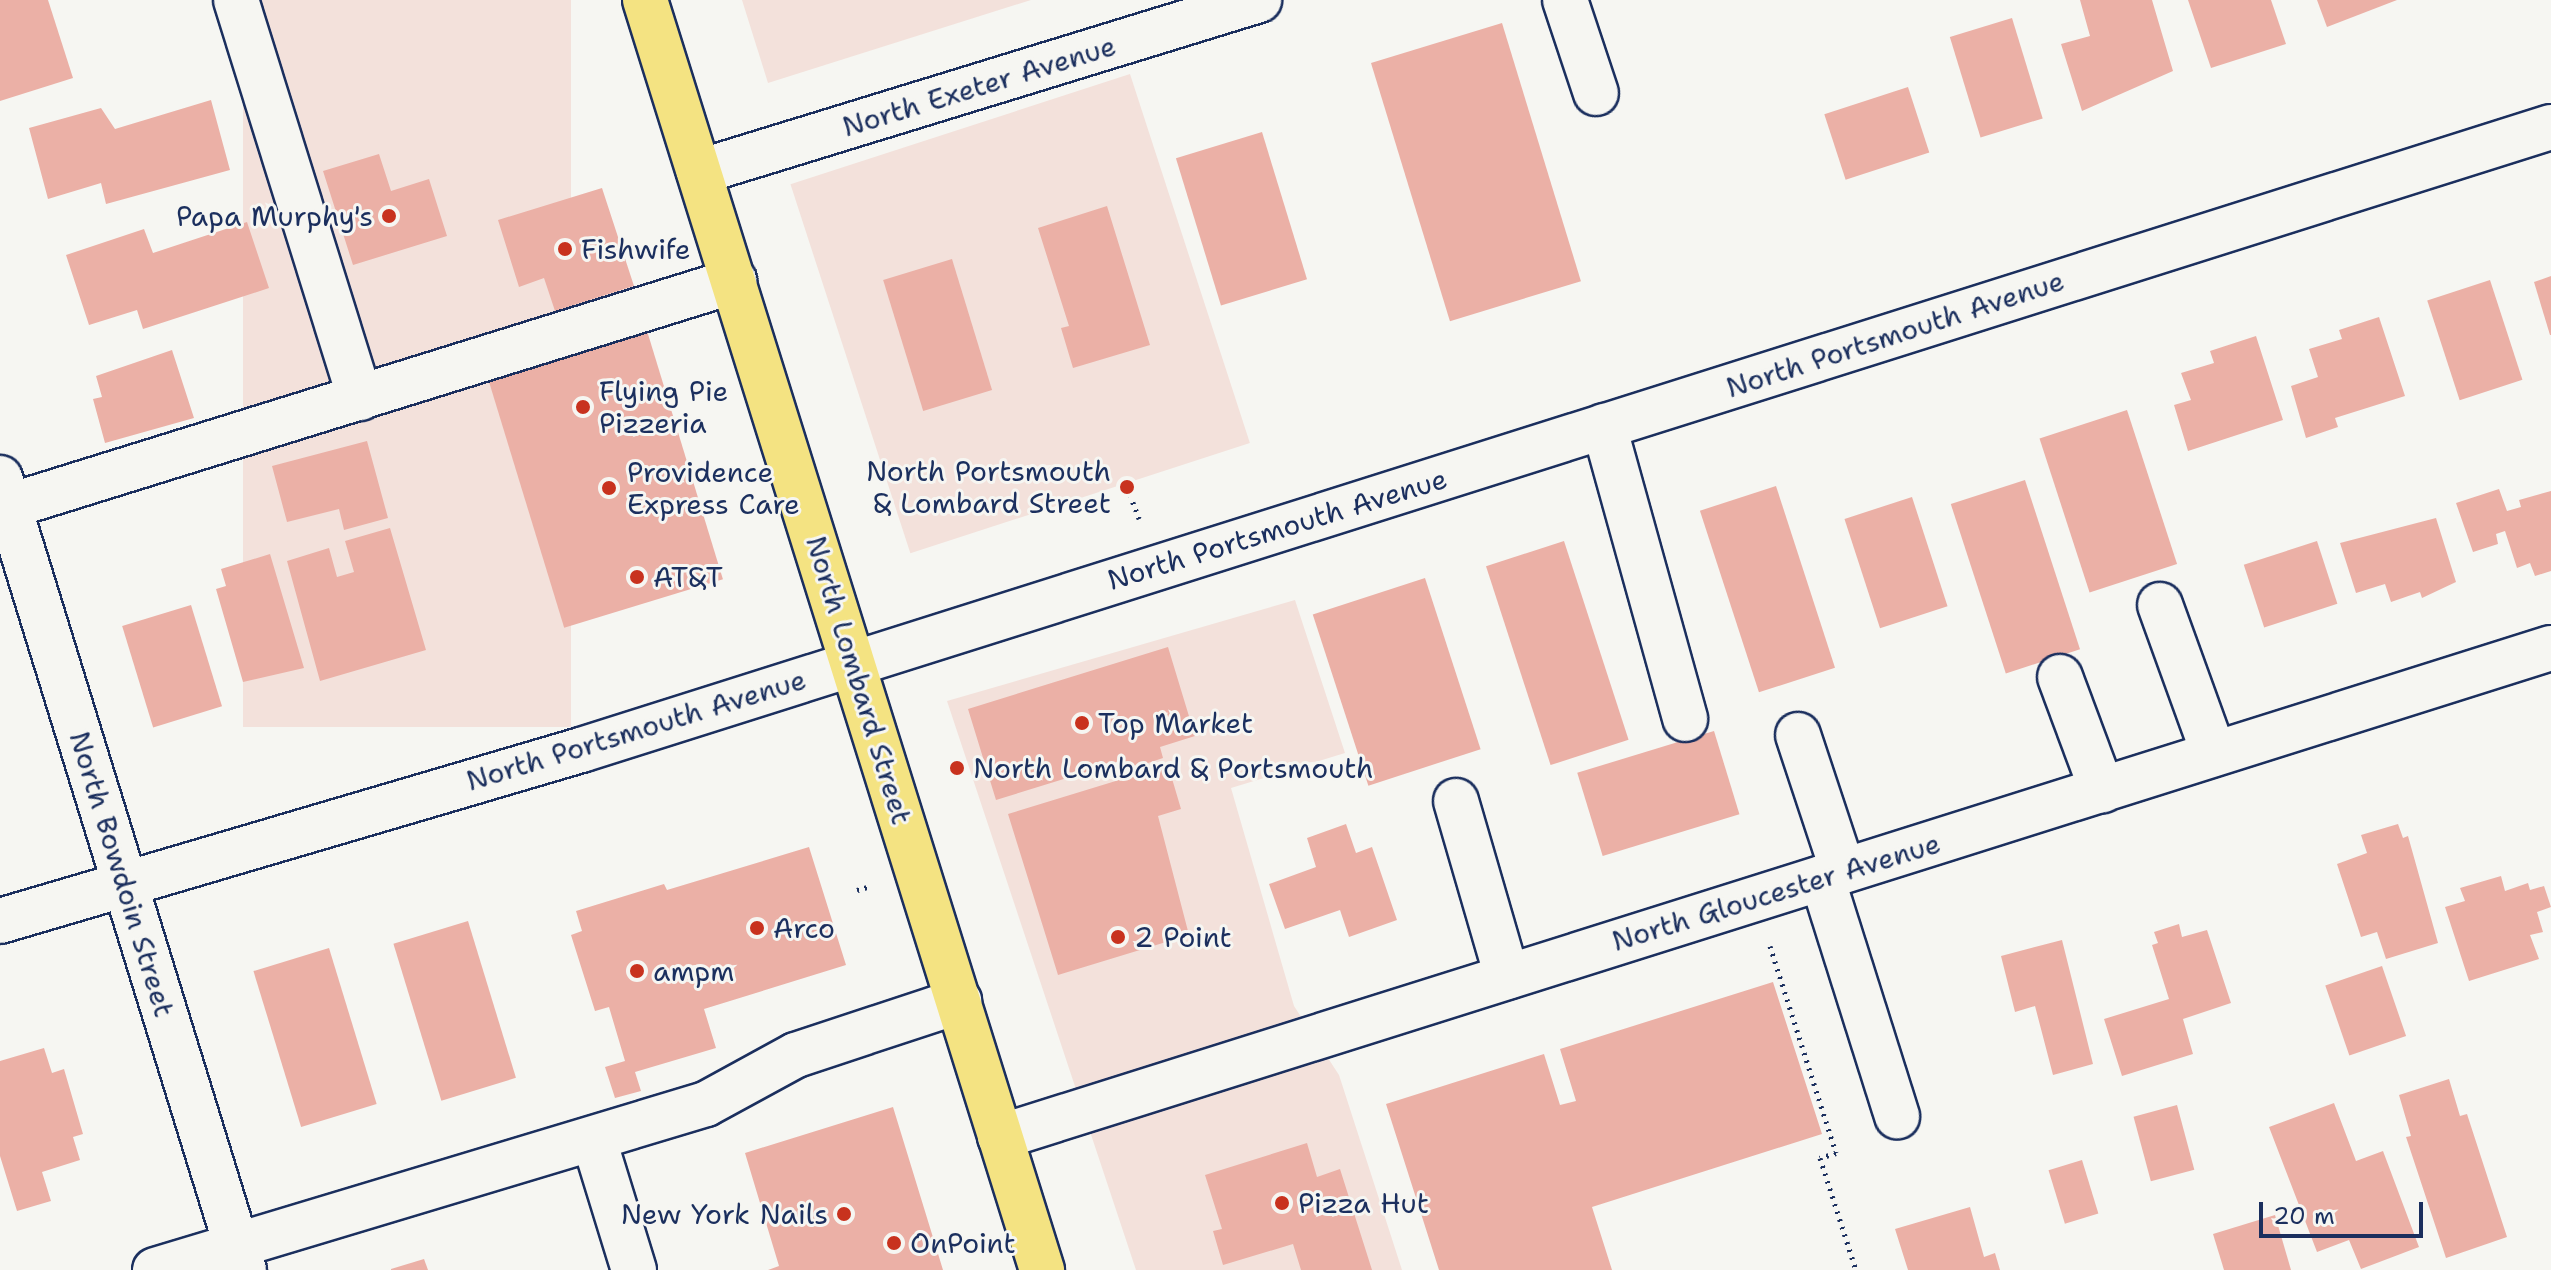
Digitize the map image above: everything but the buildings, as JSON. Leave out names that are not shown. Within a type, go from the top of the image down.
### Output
[{"type":"main road","name":"North Lombard Street","points":[[645,0],[1042,1270]]},
{"type":"street","points":[[236,0],[360,398]]},
{"type":"street","name":"North Exeter Avenue","points":[[699,172],[1259,0]]},
{"type":"street","points":[[1565,0],[1596,93]]},
{"type":"street","name":"North Portsmouth Avenue","points":[[0,921],[124,882],[581,750],[2551,127]]},
{"type":"street","points":[[3,498],[360,398],[734,281]]},
{"type":"street","points":[[1604,426],[1685,719]]},
{"type":"street","name":"North Bowdoin Street","points":[[3,498],[240,1257]]},
{"type":"street","points":[[2160,605],[2214,754]]},
{"type":"street","name":"North Gloucester Avenue","points":[[1000,1137],[2551,648]]},
{"type":"street","points":[[2060,677],[2102,790]]},
{"type":"street","points":[[1798,735],[1897,1116]]},
{"type":"street","points":[[1456,801],[1507,977]]},
{"type":"street","points":[[155,1270],[240,1257],[706,1104],[796,1055],[959,1001]]},
{"type":"street","points":[[594,1140],[634,1270]]},
{"type":"path","points":[[1755,899],[1836,1153],[1820,1158],[1856,1270]]},
{"type":"shaded area","points":[[243,0],[571,0],[571,727],[243,727]]},
{"type":"shaded area","points":[[742,0],[1031,0],[768,83]]},
{"type":"shaded area","points":[[1130,74],[1250,443],[910,553],[790,184]]},
{"type":"shaded area","points":[[1295,600],[1345,753],[1231,788],[1294,1006],[1339,1075],[1402,1270],[1136,1270],[947,701]]},
{"type":"place","name":"Papa Murphy's","points":[[389,216]]},
{"type":"place","name":"Fishwife","points":[[565,249]]},
{"type":"place","name":"Flying Pie Pizzeria","points":[[583,407]]},
{"type":"place","name":"North Portsmouth & Lombard Street","points":[[1127,487]]},
{"type":"place","name":"Providence Express Care","points":[[609,488]]},
{"type":"place","name":"AT&T","points":[[637,577]]},
{"type":"place","name":"Top Market","points":[[1082,723]]},
{"type":"place","name":"North Lombard & Portsmouth","points":[[957,768]]},
{"type":"place","name":"Arco","points":[[757,928]]},
{"type":"place","name":"2 Point","points":[[1118,937]]},
{"type":"place","name":"ampm","points":[[637,971]]},
{"type":"place","name":"Pizza Hut","points":[[1282,1203]]},
{"type":"place","name":"New York Nails","points":[[844,1214]]},
{"type":"place","name":"OnPoint","points":[[894,1243]]}]
